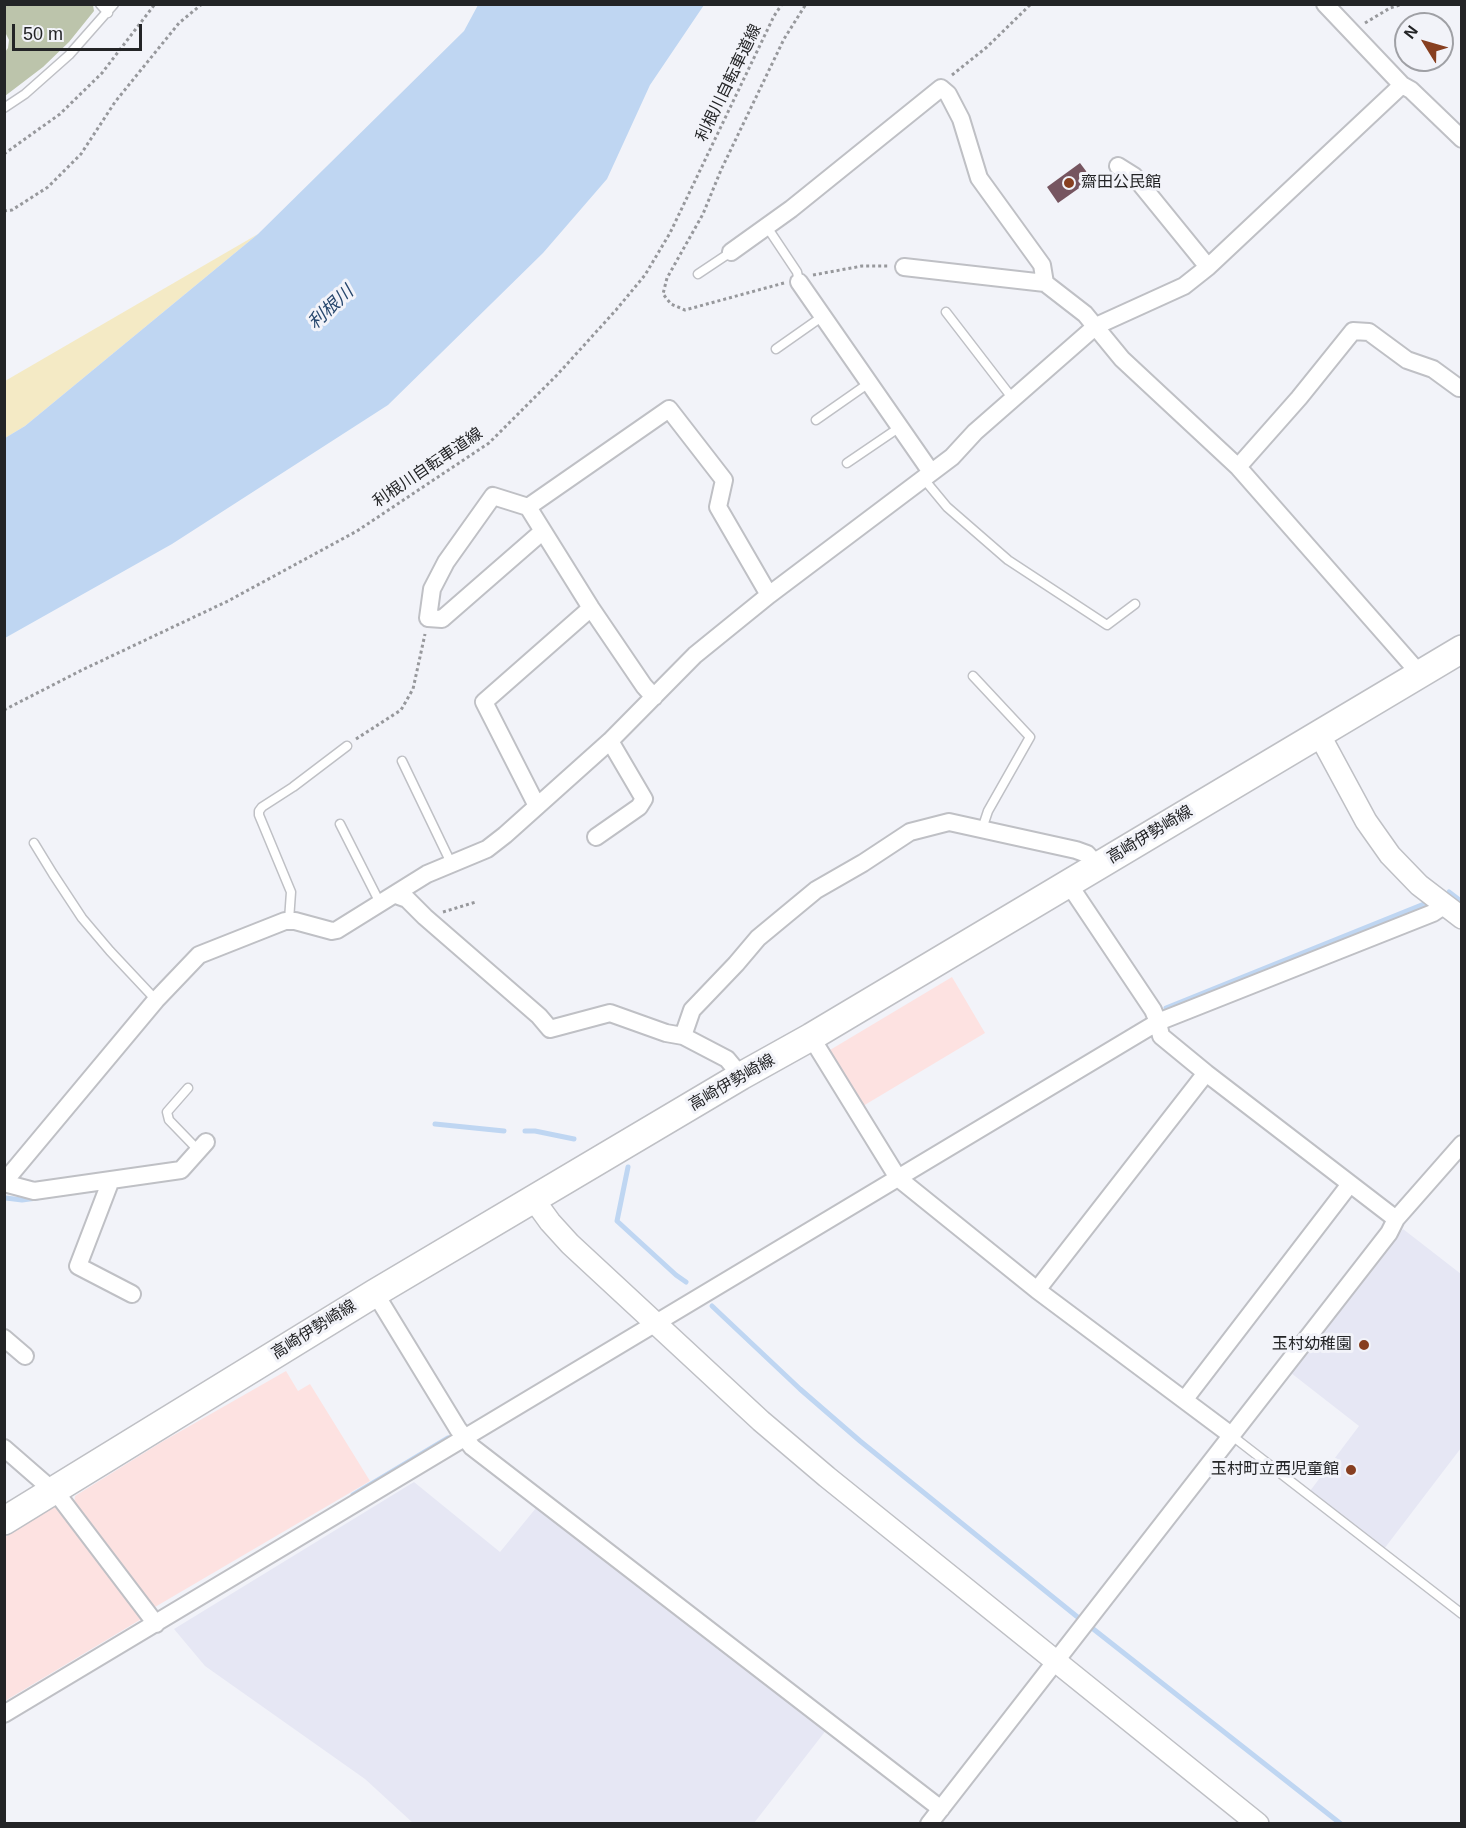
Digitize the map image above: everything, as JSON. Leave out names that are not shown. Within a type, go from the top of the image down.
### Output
[{"type":"main road","name":"高崎伊勢崎線","points":[[4,1521],[375,1293],[741,1076],[812,1037],[1461,649]]},
{"type":"street","points":[[1325,4],[1402,85],[1411,90],[1461,139]]},
{"type":"street","points":[[202,1146],[181,1170],[34,1191],[7,1175],[156,1000],[199,955],[289,920],[332,931],[396,895],[427,874],[487,849],[610,741],[694,655],[769,595],[952,457],[975,432],[1096,326],[1184,286],[1208,267],[1402,85]]},
{"type":"street","points":[[731,252],[766,227],[941,88],[948,94],[961,119],[979,178],[1042,265],[1045,283]]},
{"type":"street","points":[[1118,166],[1134,176],[1208,267]]},
{"type":"street","points":[[904,267],[1045,283],[1085,314],[1122,359],[1238,466],[1420,674]]},
{"type":"street","points":[[799,282],[900,427],[927,475]]},
{"type":"street","points":[[1238,466],[1299,398],[1353,332],[1369,332],[1407,360],[1433,369],[1461,388]]},
{"type":"street","points":[[528,507],[669,409],[724,480],[718,507],[769,595]]},
{"type":"street","points":[[543,531],[442,619],[428,618],[432,589],[446,562],[493,496],[528,507],[543,531],[591,608],[644,686],[654,697]]},
{"type":"street","points":[[537,806],[483,702],[591,608]]},
{"type":"street","points":[[1319,734],[1366,821],[1390,855],[1419,885],[1461,918]]},
{"type":"street","points":[[596,837],[639,807],[645,799],[610,741]]},
{"type":"street","points":[[683,1036],[692,1010],[758,938],[816,890],[910,832],[949,822],[1076,850],[1087,854],[1098,866]]},
{"type":"street","points":[[1068,883],[1153,1010],[1161,1036],[1396,1219]]},
{"type":"street","points":[[396,895],[407,899],[539,1016],[550,1029],[610,1013],[666,1033],[683,1036],[727,1059],[741,1076]]},
{"type":"street","points":[[4,1714],[1158,1022],[1433,913],[1444,905]]},
{"type":"street","points":[[812,1037],[898,1178],[1037,1290],[1231,1435]]},
{"type":"street","points":[[1037,1290],[1206,1073]]},
{"type":"street","points":[[930,1824],[1389,1233],[1396,1219],[1461,1144]]},
{"type":"street","points":[[111,1180],[78,1266],[132,1294]]},
{"type":"street","points":[[1185,1399],[1350,1184]]},
{"type":"street","points":[[534,1200],[570,1244],[760,1421],[1258,1824]]},
{"type":"street","points":[[375,1293],[472,1447],[941,1809]]},
{"type":"street","points":[[4,1338],[25,1356]]},
{"type":"street","points":[[4,1448],[53,1490],[156,1624]]},
{"type":"lane","points":[[100,4],[108,13]]},
{"type":"lane","points":[[4,108],[25,94],[69,56],[114,4]]},
{"type":"lane","points":[[766,227],[797,273],[799,282]]},
{"type":"lane","points":[[698,274],[731,252]]},
{"type":"lane","points":[[946,312],[1013,399]]},
{"type":"lane","points":[[776,348],[823,316]]},
{"type":"lane","points":[[816,420],[869,383]]},
{"type":"lane","points":[[847,463],[900,427]]},
{"type":"lane","points":[[927,475],[947,507],[1008,560],[1107,625],[1135,604]]},
{"type":"lane","points":[[973,675],[1030,737],[988,811],[982,829]]},
{"type":"lane","points":[[289,920],[291,892],[259,811],[261,807],[293,787],[347,746]]},
{"type":"lane","points":[[402,761],[452,864]]},
{"type":"lane","points":[[340,824],[381,904]]},
{"type":"lane","points":[[34,843],[82,918],[156,1000]]},
{"type":"lane","points":[[188,1088],[167,1112],[169,1120],[202,1146]]},
{"type":"lane","points":[[1231,1435],[1461,1614]]},
{"type":"path","points":[[4,154],[60,114],[102,73],[155,4]]},
{"type":"path","points":[[4,211],[12,210],[48,187],[81,154],[115,102],[179,23],[202,4]]},
{"type":"path","name":"利根川自転車道線","points":[[4,710],[82,670],[228,601],[357,531],[489,443],[557,375],[645,275],[670,233],[774,16],[782,4]]},
{"type":"path","points":[[806,4],[784,39],[721,170],[703,214],[667,278],[663,294],[670,304],[685,310],[788,282],[799,282],[808,276],[862,266],[904,267]]},
{"type":"path","points":[[941,88],[946,79],[987,47],[1031,4]]},
{"type":"path","points":[[1351,32],[1390,8],[1403,4]]},
{"type":"path","points":[[347,746],[401,710],[413,689],[428,618]]},
{"type":"path","points":[[425,917],[476,902]]},
{"type":"shaded area","points":[[952,977],[985,1033],[863,1106],[830,1050]]},
{"type":"shaded area","points":[[1403,1229],[1461,1274],[1461,1448],[1384,1549],[1310,1491],[1359,1426],[1291,1373]]},
{"type":"shaded area","points":[[286,1371],[298,1391],[310,1384],[370,1481],[155,1607],[74,1505],[75,1496],[160,1443]]},
{"type":"shaded area","points":[[414,1482],[500,1552],[536,1508],[827,1729],[754,1823],[413,1823],[365,1779],[205,1666],[174,1629]]},
{"type":"shaded area","points":[[54,1506],[144,1615],[143,1618],[5,1701],[5,1537]]},
{"type":"green space","points":[[5,4],[93,5],[94,11],[69,42],[43,67],[5,96],[5,52],[9,40],[5,32]]},
{"type":"sand","points":[[258,234],[25,426],[5,438],[5,381]]},
{"type":"water","name":"利根川","points":[[478,5],[704,5],[650,85],[607,179],[543,253],[388,405],[172,544],[5,638],[5,438],[25,426],[258,234],[464,31]]},
{"type":"building","name":"齋田公民館","points":[[1080,163],[1092,179],[1058,203],[1047,187]]},
{"type":"waterway","points":[[1449,892],[1462,902]]},
{"type":"waterway","points":[[1166,1008],[1429,902]]},
{"type":"waterway","points":[[435,1124],[504,1131]]},
{"type":"waterway","points":[[525,1131],[574,1139]]},
{"type":"waterway","points":[[628,1167],[617,1221],[686,1282]]},
{"type":"waterway","points":[[6,1198],[22,1200],[37,1198]]},
{"type":"waterway","points":[[712,1306],[800,1389],[860,1441],[1080,1619]]},
{"type":"waterway","points":[[353,1495],[448,1438]]},
{"type":"waterway","points":[[1092,1628],[1341,1824]]},
{"type":"place","name":"齋田公民館","points":[[1069,183]]},
{"type":"place","name":"玉村幼稚園","points":[[1364,1345]]},
{"type":"place","name":"玉村町立西児童館","points":[[1351,1470]]}]
